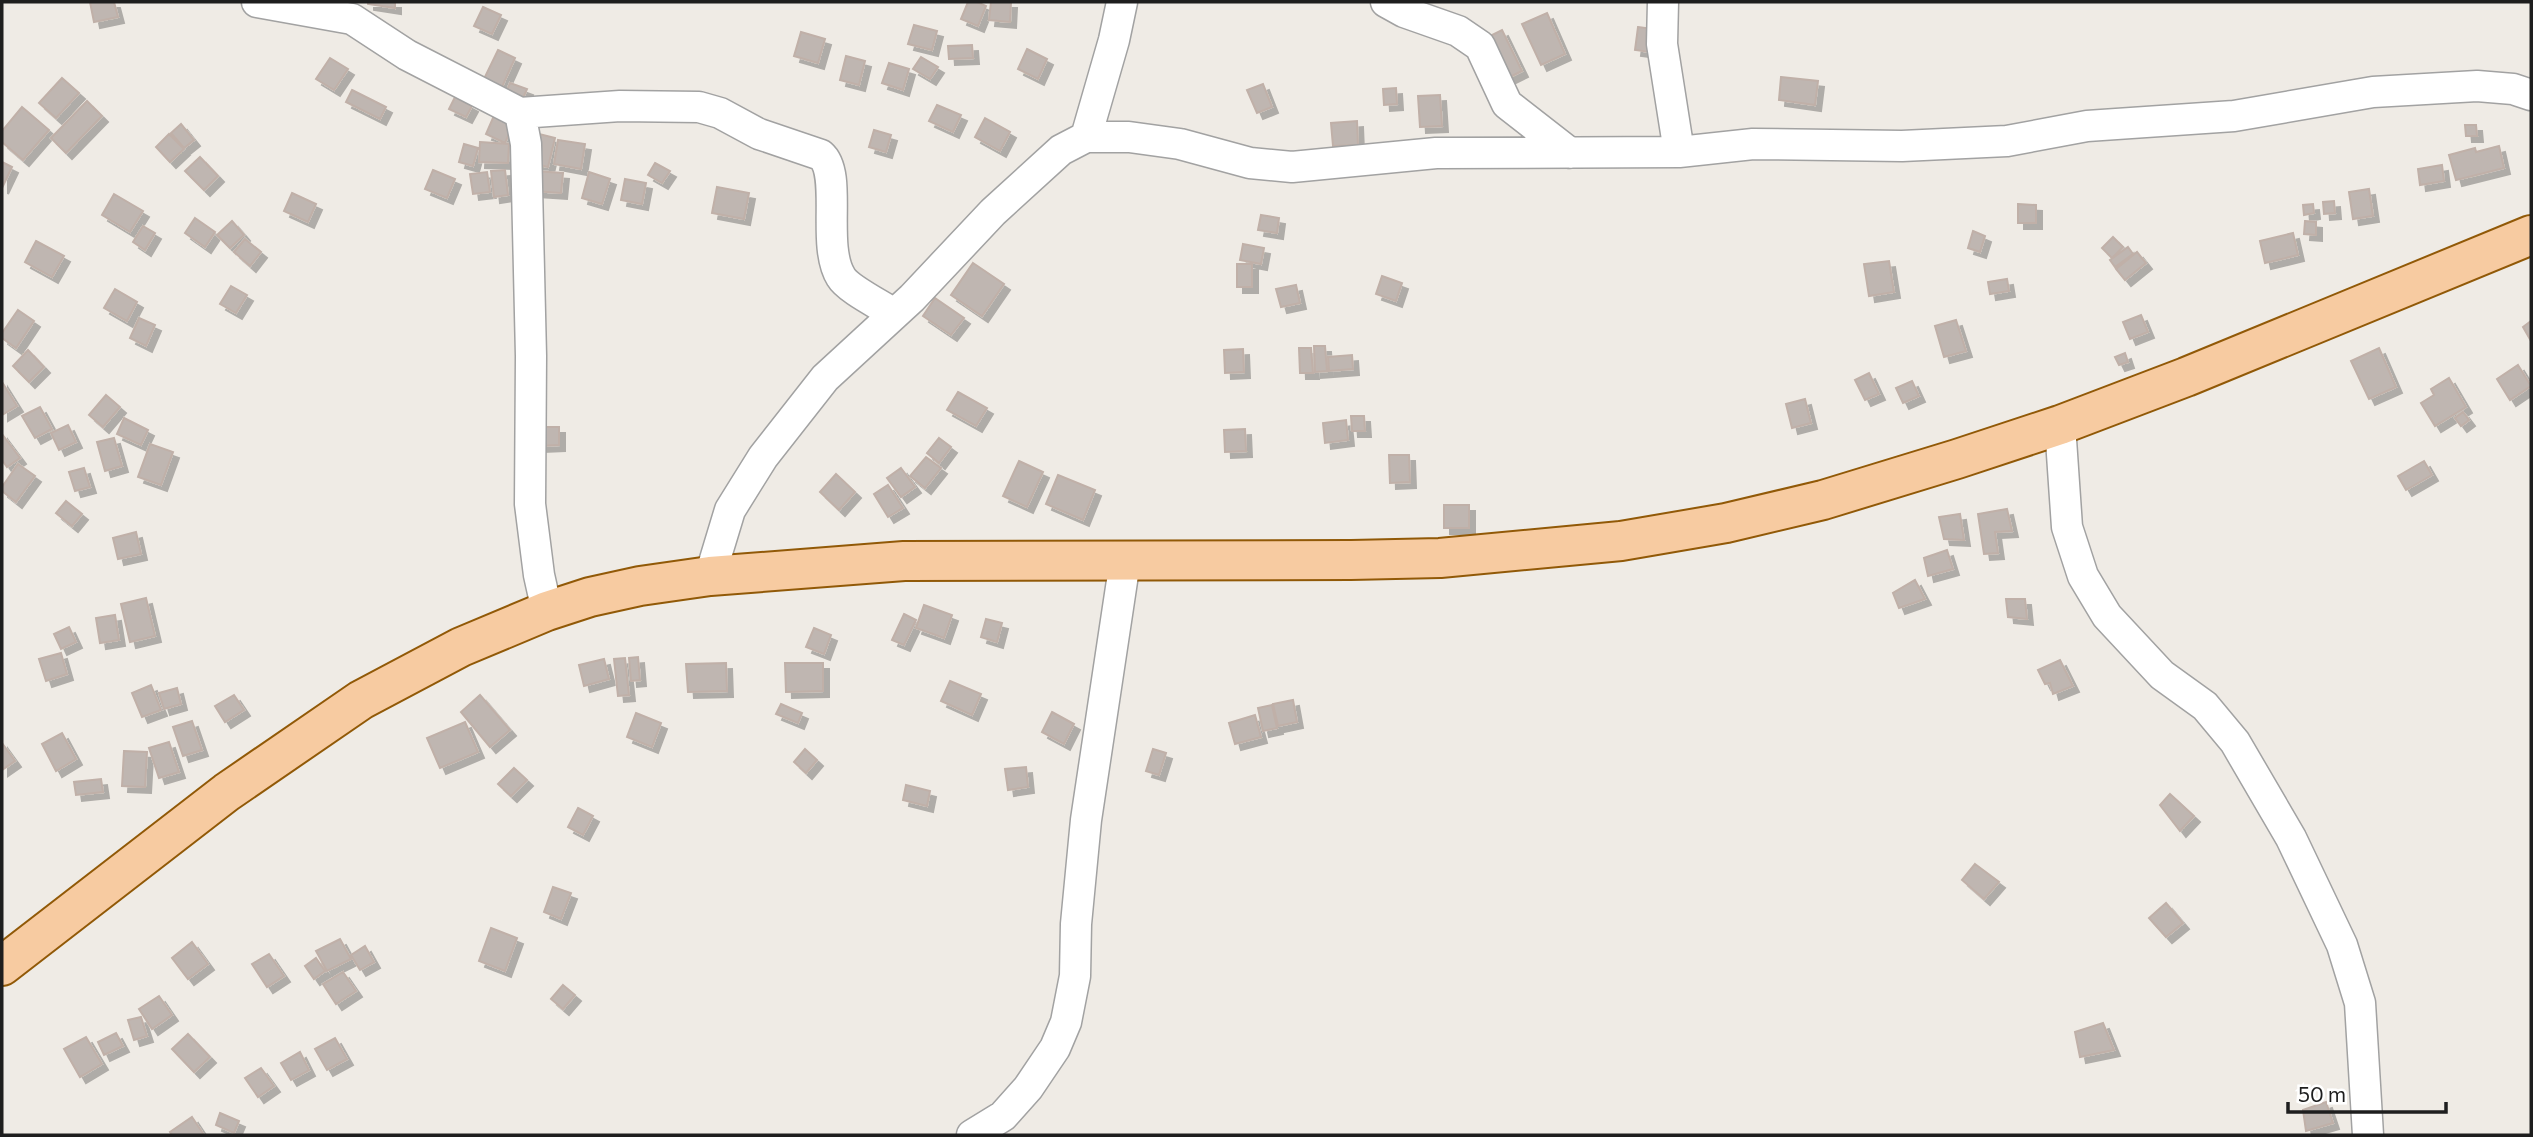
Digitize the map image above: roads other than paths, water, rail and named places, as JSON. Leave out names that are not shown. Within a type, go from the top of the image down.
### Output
[{"type":"main road","points":[[2,967],[227,792],[361,700],[461,647],[547,611],[590,597],[640,586],[710,576],[904,561],[1440,558],[1621,541],[1726,523],[1823,500],[2060,425],[2186,377],[2531,235]]},
{"type":"street","points":[[257,2],[352,19],[407,55],[520,113],[620,106],[699,107],[720,113],[759,134],[821,155],[826,159],[831,177],[830,233],[839,275],[852,288],[894,314]]},
{"type":"street","points":[[1086,137],[1122,2]]},
{"type":"street","points":[[1386,2],[1404,12],[1458,31],[1480,46],[1507,104],[1570,153]]},
{"type":"street","points":[[1662,2],[1662,44],[1679,152]]},
{"type":"street","points":[[710,576],[730,510],[764,457],[825,378],[894,314],[993,212],[1061,150],[1086,137],[1129,137],[1180,144],[1250,163],[1292,167],[1436,153],[1679,152],[1753,144],[1902,146],[2007,141],[2087,126],[2234,116],[2373,92],[2477,86],[2513,89],[2531,95]]},
{"type":"street","points":[[520,113],[526,145],[531,356],[530,504],[539,575],[547,611]]},
{"type":"street","points":[[2060,425],[2067,527],[2083,576],[2107,616],[2162,676],[2205,706],[2235,742],[2291,838],[2342,945],[2360,1003],[2368,1135]]},
{"type":"street","points":[[972,1135],[1003,1116],[1028,1088],[1055,1048],[1066,1022],[1075,976],[1076,924],[1086,820],[1125,561]]}]
